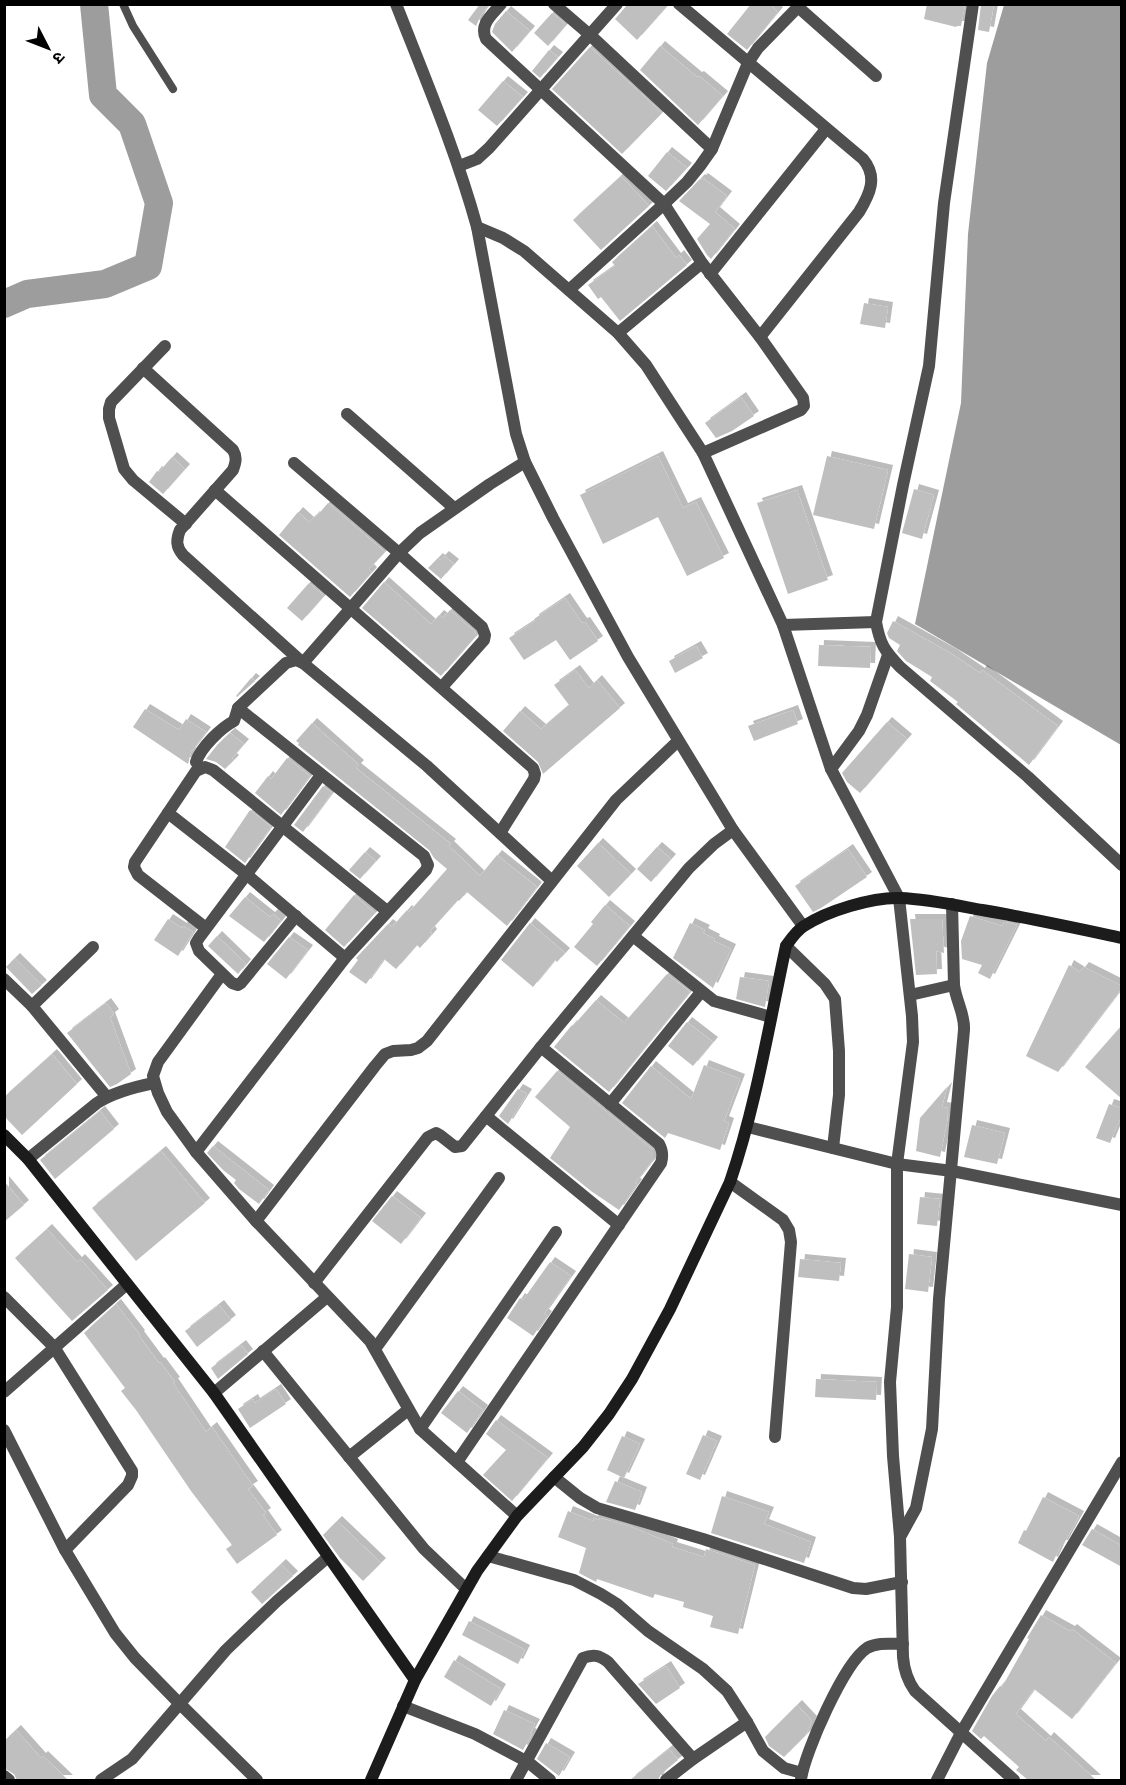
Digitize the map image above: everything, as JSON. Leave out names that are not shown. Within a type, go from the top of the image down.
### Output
[{"type":"main road","points":[[371,1780],[415,1680],[466,1589],[517,1516],[590,1439],[609,1414],[632,1379],[670,1309],[730,1182],[748,1126],[786,946],[793,936],[803,926],[820,917],[874,901],[899,898],[952,904],[1122,938]]},
{"type":"main road","points":[[4,1135],[28,1159],[213,1393],[415,1680]]},
{"type":"street","points":[[396,4],[459,166],[477,227],[512,415],[525,462],[628,657],[678,741],[733,830],[803,926]]},
{"type":"street","points":[[501,4],[485,23],[483,33],[486,39],[664,204],[702,263],[760,337],[803,398],[804,406],[801,410],[702,453]]},
{"type":"street","points":[[554,4],[590,34],[712,149]]},
{"type":"street","points":[[459,166],[477,159],[489,148],[616,4]]},
{"type":"street","points":[[679,4],[863,159],[871,173],[868,199],[860,212],[760,337]]},
{"type":"street","points":[[973,4],[944,203],[929,366],[876,622],[880,642],[888,655],[900,667],[1028,777],[1122,865]]},
{"type":"street","points":[[569,290],[687,182],[712,149],[748,63],[758,48],[799,6],[876,76]]},
{"type":"street","points":[[710,274],[826,129]]},
{"type":"street","points":[[477,227],[503,238],[524,251],[618,333],[646,365],[702,453],[783,625],[831,769],[899,898],[913,1042],[897,1164],[897,1307],[890,1382],[900,1537],[904,1670],[909,1682],[925,1700],[1014,1780]]},
{"type":"street","points":[[618,333],[702,263]]},
{"type":"street","points":[[165,346],[111,402],[109,418],[124,469],[133,480],[186,524]]},
{"type":"street","points":[[143,368],[233,450],[236,462],[233,470],[177,536],[178,550],[303,663],[427,766],[552,881]]},
{"type":"street","points":[[346,414],[454,508]]},
{"type":"street","points":[[303,663],[399,553],[420,533],[525,462]]},
{"type":"street","points":[[294,464],[482,627],[484,640],[442,687]]},
{"type":"street","points":[[215,490],[533,768],[534,778],[500,833]]},
{"type":"street","points":[[783,625],[876,622]]},
{"type":"street","points":[[831,769],[859,731],[867,715],[888,655]]},
{"type":"street","points":[[196,762],[198,755],[224,726],[234,721],[238,708],[286,663],[296,660],[303,663]]},
{"type":"street","points":[[196,1152],[345,958],[426,870],[428,865],[424,856],[238,708]]},
{"type":"street","points":[[256,1221],[385,1054],[401,1049],[411,1050],[427,1041],[616,800],[678,741]]},
{"type":"street","points":[[206,927],[135,871],[135,862],[196,771],[205,767],[213,770],[387,911]]},
{"type":"street","points":[[296,916],[241,983],[235,984],[222,974],[196,946],[206,927],[321,775]]},
{"type":"street","points":[[168,813],[246,874],[345,958]]},
{"type":"street","points":[[314,1283],[428,1137],[436,1133],[451,1145],[458,1148],[462,1146],[689,868],[714,844],[733,830]]},
{"type":"street","points":[[900,1537],[916,1508],[932,1429],[939,1299],[965,1018],[956,998],[954,985],[952,904]]},
{"type":"street","points":[[633,936],[714,1001],[771,1017]]},
{"type":"street","points":[[786,946],[825,984],[835,999],[839,1051],[839,1095],[833,1148]]},
{"type":"street","points":[[32,1006],[93,947]]},
{"type":"street","points":[[28,1159],[97,1103],[107,1097],[149,1084],[158,1062],[222,974]]},
{"type":"street","points":[[4,979],[32,1006],[107,1097]]},
{"type":"street","points":[[910,995],[954,985]]},
{"type":"street","points":[[610,1104],[701,992]]},
{"type":"street","points":[[457,1462],[620,1225],[661,1163],[663,1156],[659,1144],[541,1047]]},
{"type":"street","points":[[149,1084],[196,1152],[256,1221],[375,1349],[420,1429],[517,1516]]},
{"type":"street","points":[[486,1116],[620,1225]]},
{"type":"street","points":[[748,1126],[897,1164],[952,1171],[1122,1205]]},
{"type":"street","points":[[375,1349],[499,1178]]},
{"type":"street","points":[[730,1182],[783,1220],[789,1230],[791,1242],[775,1437]]},
{"type":"street","points":[[420,1429],[556,1232]]},
{"type":"street","points":[[4,1392],[127,1284]]},
{"type":"street","points":[[4,1297],[54,1347],[132,1471],[129,1485],[65,1550]]},
{"type":"street","points":[[213,1393],[327,1297]]},
{"type":"street","points":[[263,1351],[424,1549],[466,1589]]},
{"type":"street","points":[[349,1457],[408,1410]]},
{"type":"street","points":[[4,1430],[65,1550],[115,1633],[135,1658],[257,1780]]},
{"type":"street","points":[[938,1780],[962,1731],[1122,1462]]},
{"type":"street","points":[[554,1477],[580,1498],[597,1508],[703,1539],[854,1588],[866,1589],[902,1582]]},
{"type":"street","points":[[488,1556],[574,1580],[617,1604],[648,1631],[703,1669],[727,1691],[763,1751],[784,1768],[801,1777],[813,1739],[848,1670],[867,1648],[878,1644],[903,1644]]},
{"type":"street","points":[[101,1780],[132,1759],[226,1650],[328,1557]]},
{"type":"street","points":[[516,1780],[528,1762],[582,1659],[596,1655],[608,1662],[693,1759]]},
{"type":"street","points":[[403,1706],[475,1734],[528,1762],[550,1780]]},
{"type":"street","points":[[666,1780],[747,1722]]},
{"type":"street","points":[[4,1776],[9,1780]]},
{"type":"lane","points":[[123,4],[133,26],[172,89]]},
{"type":"shaded area","points":[[1004,5],[1121,5],[1121,745],[915,624],[961,403],[968,234],[987,63]]},
{"type":"building","points":[[480,4],[490,4],[476,26],[468,20]]},
{"type":"building","points":[[628,4],[669,4],[637,40],[615,19]]},
{"type":"building","points":[[751,4],[769,4],[778,12],[747,50],[727,34]]},
{"type":"building","points":[[927,4],[965,4],[961,26],[956,27],[924,19]]},
{"type":"building","points":[[981,4],[994,4],[989,32],[978,30]]},
{"type":"building","points":[[506,11],[530,31],[512,52],[492,32],[495,24]]},
{"type":"building","points":[[552,13],[566,25],[548,46],[534,33]]},
{"type":"building","points":[[660,46],[723,96],[698,125],[640,70]]},
{"type":"building","points":[[590,47],[662,113],[622,154],[552,89]]},
{"type":"building","points":[[549,50],[558,57],[540,78],[532,71]]},
{"type":"building","points":[[503,81],[523,97],[497,126],[478,110]]},
{"type":"building","points":[[667,152],[687,168],[666,191],[648,176]]},
{"type":"building","points":[[621,176],[649,206],[601,250],[573,220]]},
{"type":"building","points":[[703,178],[727,196],[715,212],[735,229],[711,259],[697,239],[710,224],[679,201]]},
{"type":"building","points":[[652,226],[676,258],[679,255],[687,265],[620,321],[601,297],[598,299],[588,285],[615,266],[612,262]]},
{"type":"building","points":[[864,303],[888,307],[885,328],[860,324]]},
{"type":"building","points":[[741,397],[754,416],[732,431],[716,438],[705,423]]},
{"type":"building","points":[[658,456],[683,508],[696,502],[724,558],[687,576],[658,517],[603,544],[580,495]]},
{"type":"building","points":[[827,456],[888,470],[874,529],[813,515]]},
{"type":"building","points":[[172,457],[185,469],[163,494],[149,482]]},
{"type":"building","points":[[914,489],[934,495],[922,539],[902,533]]},
{"type":"building","points":[[797,490],[828,580],[788,594],[757,503]]},
{"type":"building","points":[[328,503],[385,552],[369,569],[372,572],[350,597],[279,535],[298,512],[309,522]]},
{"type":"building","points":[[444,556],[454,564],[441,579],[428,568],[438,558],[440,560]]},
{"type":"building","points":[[384,582],[431,624],[439,615],[443,618],[450,610],[475,632],[476,636],[441,676],[362,608]]},
{"type":"building","points":[[309,583],[324,596],[302,621],[287,608]]},
{"type":"building","points":[[565,598],[598,641],[570,660],[556,640],[524,660],[509,638]]},
{"type":"building","points":[[893,621],[952,654],[980,673],[982,670],[1058,726],[1029,765],[956,704],[958,702],[930,681],[932,677],[906,661],[897,651],[900,645],[889,638],[887,633]]},
{"type":"building","points":[[819,645],[871,647],[870,668],[818,666]]},
{"type":"building","points":[[696,646],[703,658],[675,673],[669,661]]},
{"type":"building","points":[[575,670],[589,688],[597,680],[620,708],[543,774],[538,762],[503,731],[520,711],[541,729],[569,705],[554,685]]},
{"type":"building","points":[[251,678],[255,681],[237,697],[236,696]]},
{"type":"building","points":[[145,709],[179,730],[186,719],[206,732],[191,752],[188,764],[133,727]]},
{"type":"building","points":[[793,710],[798,724],[754,741],[748,726]]},
{"type":"building","points":[[887,722],[907,739],[860,793],[847,782],[842,773]]},
{"type":"building","points":[[312,723],[359,765],[356,768],[451,844],[449,846],[480,876],[497,855],[537,887],[507,926],[467,892],[430,931],[432,934],[420,948],[417,945],[396,969],[384,959],[366,984],[349,972],[358,960],[356,958],[388,924],[392,927],[407,910],[409,912],[447,869],[434,858],[429,850],[298,745],[296,741]]},
{"type":"building","points":[[230,733],[244,744],[225,769],[216,762],[206,759]]},
{"type":"building","points":[[287,758],[310,776],[281,815],[255,793],[268,776],[271,779]]},
{"type":"building","points":[[323,786],[332,793],[303,832],[294,825]]},
{"type":"building","points":[[250,810],[271,827],[245,863],[225,847]]},
{"type":"building","points":[[598,843],[631,874],[609,897],[577,866]]},
{"type":"building","points":[[657,847],[671,859],[651,882],[637,869]]},
{"type":"building","points":[[848,849],[867,877],[813,912],[795,886]]},
{"type":"building","points":[[365,852],[376,861],[360,879],[349,870]]},
{"type":"building","points":[[354,895],[375,913],[344,947],[325,930]]},
{"type":"building","points":[[245,897],[270,917],[273,914],[281,921],[264,942],[229,916]]},
{"type":"building","points":[[605,905],[630,926],[597,966],[574,947]]},
{"type":"building","points":[[970,916],[1002,926],[1004,922],[1017,925],[990,979],[978,973],[982,965],[962,959],[961,941]]},
{"type":"building","points":[[168,919],[193,932],[178,956],[154,940]]},
{"type":"building","points":[[910,919],[942,919],[944,953],[936,951],[937,974],[916,975]]},
{"type":"building","points":[[530,923],[565,953],[557,962],[555,960],[533,987],[501,960]]},
{"type":"building","points":[[690,923],[705,930],[703,933],[715,939],[714,941],[731,949],[713,988],[673,958]]},
{"type":"building","points":[[217,936],[246,964],[238,974],[208,946]]},
{"type":"building","points":[[289,937],[308,950],[286,979],[267,964]]},
{"type":"building","points":[[15,958],[42,985],[32,994],[6,967]]},
{"type":"building","points":[[1069,965],[1080,972],[1084,967],[1122,988],[1058,1072],[1026,1056]]},
{"type":"building","points":[[667,974],[690,992],[609,1092],[554,1047],[596,1000],[624,1023]]},
{"type":"building","points":[[740,977],[769,981],[765,1007],[736,999]]},
{"type":"building","points":[[106,1003],[114,1014],[110,1017],[131,1074],[110,1087],[67,1033]]},
{"type":"building","points":[[687,1022],[713,1042],[693,1066],[668,1046]]},
{"type":"building","points":[[1122,1025],[1122,1099],[1085,1067]]},
{"type":"building","points":[[52,1054],[77,1084],[22,1135],[4,1116],[4,1097]]},
{"type":"building","points":[[704,1065],[740,1079],[724,1121],[729,1123],[720,1150],[668,1133],[665,1138],[622,1103],[651,1066],[691,1099]]},
{"type":"building","points":[[557,1071],[653,1150],[653,1160],[635,1183],[637,1184],[619,1210],[550,1158],[570,1127],[535,1097]]},
{"type":"building","points":[[947,1087],[942,1107],[948,1108],[947,1122],[940,1157],[916,1151],[920,1118]]},
{"type":"building","points":[[518,1089],[527,1094],[508,1124],[499,1116]]},
{"type":"building","points":[[1109,1104],[1122,1108],[1122,1114],[1110,1143],[1096,1138]]},
{"type":"building","points":[[100,1111],[114,1129],[55,1179],[40,1160]]},
{"type":"building","points":[[972,1125],[1005,1133],[997,1164],[964,1157]]},
{"type":"building","points":[[213,1146],[269,1190],[259,1204],[239,1189],[234,1183],[236,1180],[207,1153]]},
{"type":"building","points":[[161,1151],[205,1203],[136,1261],[92,1208]]},
{"type":"building","points":[[4,1181],[24,1205],[4,1222]]},
{"type":"building","points":[[392,1196],[421,1218],[401,1244],[372,1221]]},
{"type":"building","points":[[920,1197],[940,1199],[937,1226],[917,1224]]},
{"type":"building","points":[[47,1229],[77,1262],[80,1259],[108,1290],[72,1321],[15,1258]]},
{"type":"building","points":[[909,1254],[932,1257],[928,1292],[905,1289]]},
{"type":"building","points":[[800,1259],[841,1263],[839,1281],[798,1277]]},
{"type":"building","points":[[550,1262],[571,1276],[544,1314],[547,1316],[533,1336],[507,1318],[520,1298],[523,1300]]},
{"type":"building","points":[[116,1304],[175,1382],[173,1383],[206,1432],[212,1427],[253,1486],[248,1489],[266,1513],[263,1515],[277,1535],[237,1564],[226,1549],[232,1545],[121,1391],[125,1388],[84,1333]]},
{"type":"building","points":[[219,1305],[231,1320],[197,1347],[185,1331]]},
{"type":"building","points":[[241,1345],[248,1354],[218,1379],[211,1368]]},
{"type":"building","points":[[816,1379],[877,1382],[876,1400],[815,1397]]},
{"type":"building","points":[[276,1389],[286,1404],[250,1428],[238,1409],[253,1399],[255,1403]]},
{"type":"building","points":[[458,1391],[483,1410],[467,1433],[441,1413]]},
{"type":"building","points":[[496,1420],[548,1458],[512,1501],[483,1475],[506,1450],[486,1434]]},
{"type":"building","points":[[703,1435],[717,1441],[700,1480],[686,1474]]},
{"type":"building","points":[[622,1436],[640,1444],[624,1478],[607,1470]]},
{"type":"building","points":[[615,1481],[642,1492],[635,1510],[606,1502]]},
{"type":"building","points":[[722,1496],[769,1512],[764,1524],[811,1542],[804,1563],[711,1533]]},
{"type":"building","points":[[1043,1497],[1079,1516],[1053,1562],[1018,1543]]},
{"type":"building","points":[[568,1511],[593,1521],[594,1518],[599,1520],[600,1518],[629,1526],[673,1544],[672,1547],[704,1557],[706,1549],[755,1565],[738,1634],[710,1627],[713,1616],[683,1607],[684,1602],[655,1594],[653,1598],[597,1579],[596,1582],[579,1573],[586,1548],[558,1537]]},
{"type":"building","points":[[337,1521],[381,1563],[363,1581],[340,1558],[323,1535]]},
{"type":"building","points":[[1092,1529],[1122,1546],[1122,1567],[1082,1545]]},
{"type":"building","points":[[281,1564],[293,1576],[262,1604],[251,1592]]},
{"type":"building","points":[[1041,1615],[1070,1631],[1072,1629],[1116,1663],[1072,1719],[1034,1689],[1016,1714],[1046,1741],[1049,1737],[1096,1780],[1028,1780],[1016,1770],[1019,1767],[984,1736],[981,1739],[972,1731],[992,1696],[1000,1686],[1002,1687]]},
{"type":"building","points":[[469,1621],[525,1650],[518,1664],[462,1635]]},
{"type":"building","points":[[454,1660],[501,1689],[491,1706],[444,1677]]},
{"type":"building","points":[[666,1666],[680,1688],[656,1704],[638,1684]]},
{"type":"building","points":[[797,1705],[812,1721],[806,1735],[784,1757],[769,1746],[765,1737]]},
{"type":"building","points":[[504,1710],[535,1724],[523,1750],[493,1734]]},
{"type":"building","points":[[16,1730],[41,1758],[43,1756],[68,1780],[17,1780],[14,1774],[4,1768],[4,1741]]},
{"type":"building","points":[[546,1743],[570,1757],[559,1776],[537,1759]]},
{"type":"building","points":[[669,1749],[678,1760],[661,1774],[658,1780],[630,1780]]},
{"type":"waterway","points":[[4,304],[27,294],[105,284],[148,266],[159,203],[132,124],[103,95],[94,4]]}]
